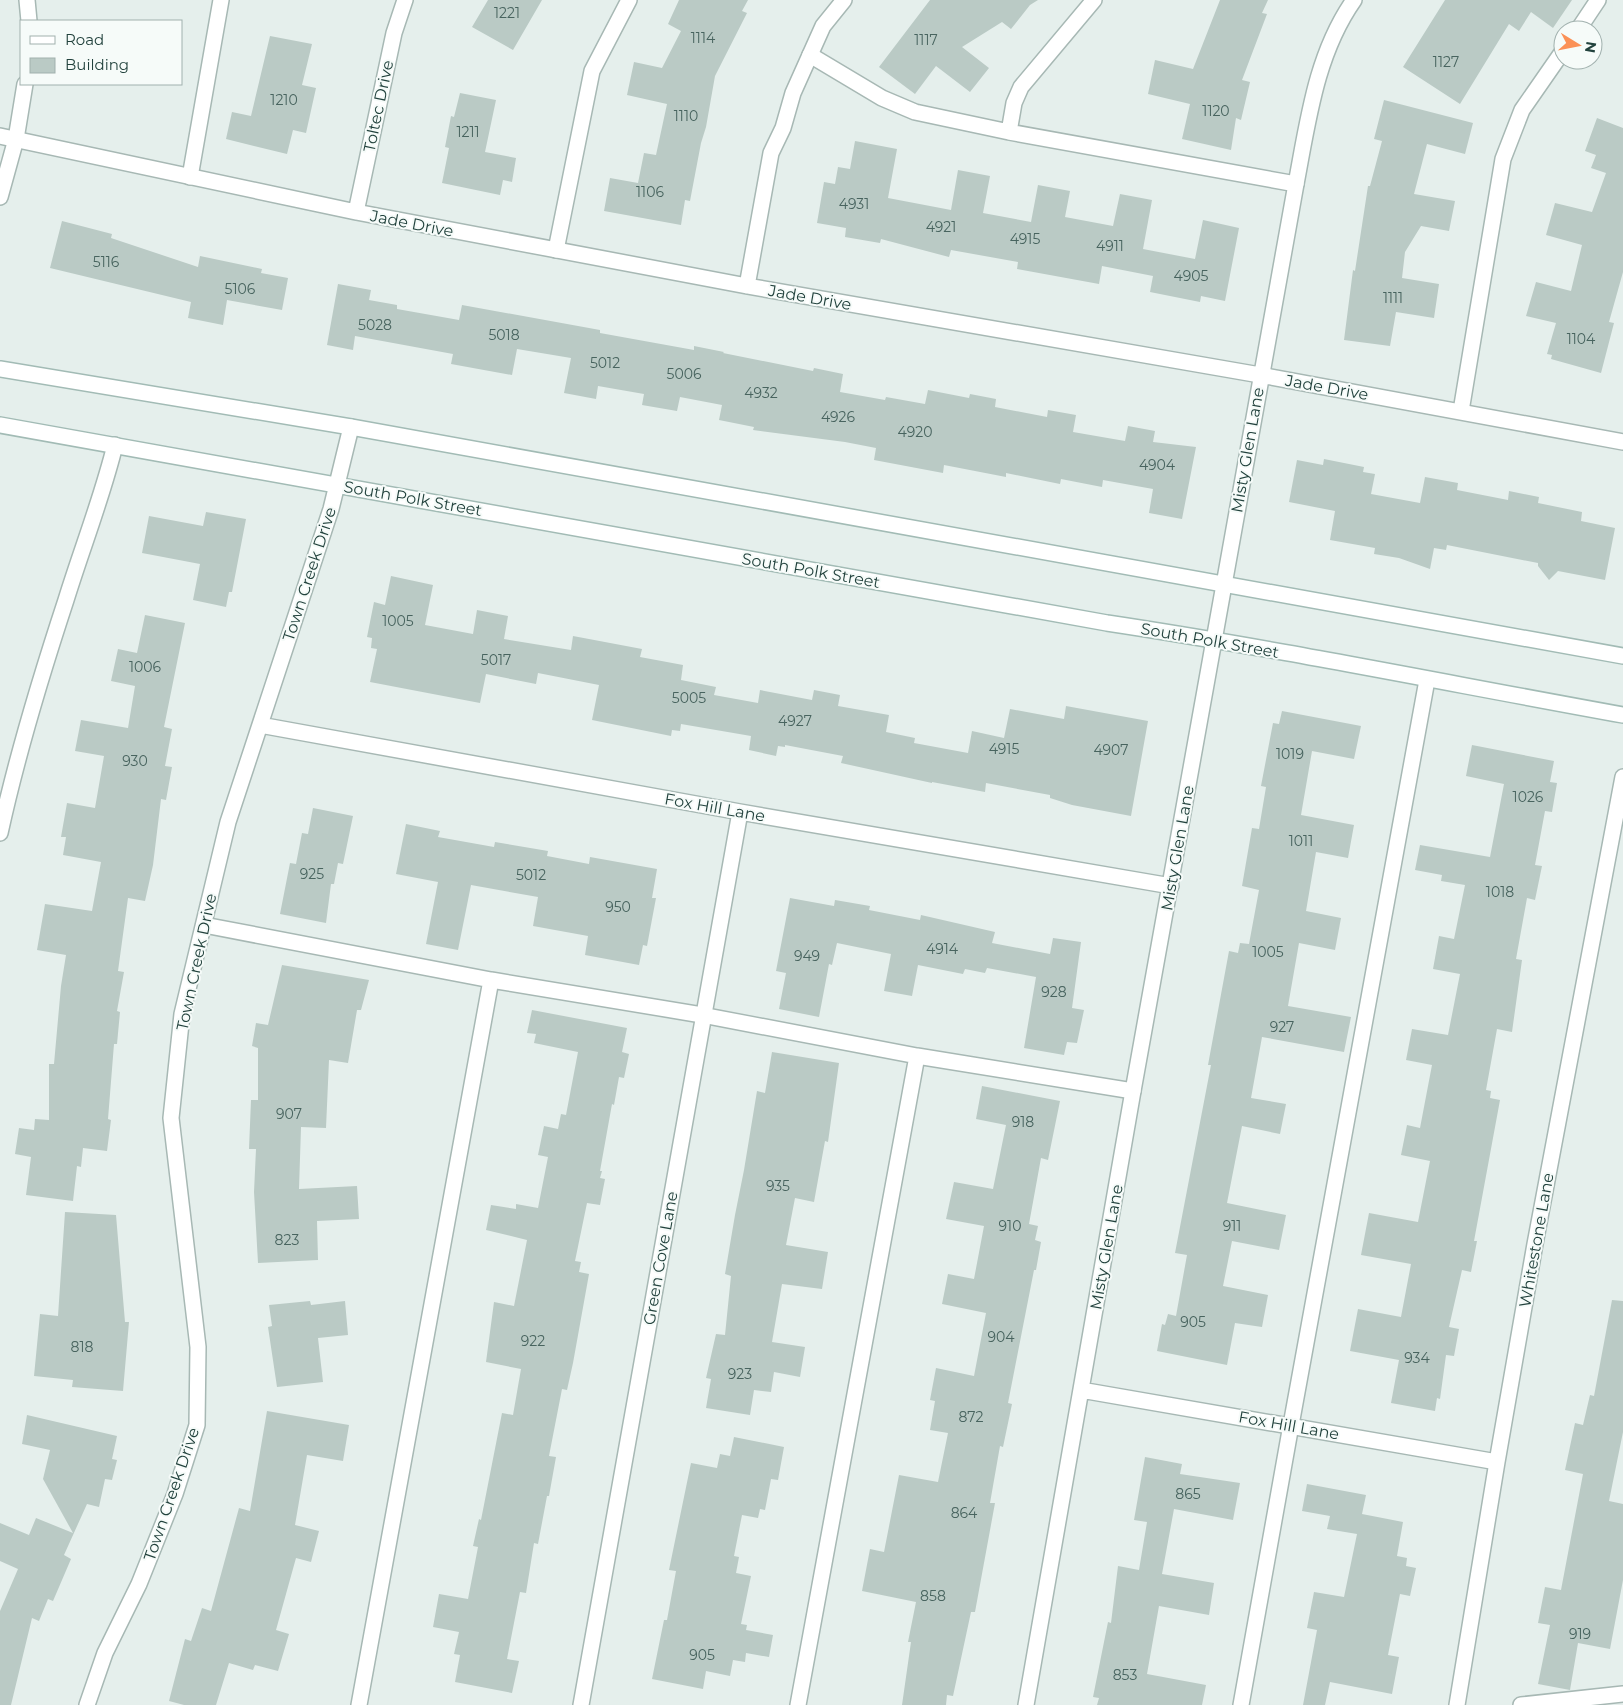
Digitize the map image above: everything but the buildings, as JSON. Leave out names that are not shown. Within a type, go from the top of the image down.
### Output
[{"type":"street","points":[[27,0],[29,20]]},
{"type":"street","points":[[190,177],[221,0]]},
{"type":"street","name":"Toltec Drive","points":[[356,212],[394,33],[405,0]]},
{"type":"street","points":[[556,250],[592,71],[629,0]]},
{"type":"street","points":[[747,286],[771,153],[783,128],[793,93],[823,26],[844,0]]},
{"type":"street","points":[[1009,132],[1014,103],[1021,87],[1094,0]]},
{"type":"street","name":"Misty Glen Lane","points":[[1026,1705],[1213,639],[1296,184],[1314,92],[1325,53],[1354,0]]},
{"type":"street","points":[[1585,20],[1598,0]]},
{"type":"street","points":[[810,56],[882,98],[915,112],[1009,132],[1296,184]]},
{"type":"street","points":[[1461,411],[1503,159],[1522,110],[1553,65]]},
{"type":"street","points":[[0,198],[16,139],[25,85]]},
{"type":"street","name":"Jade Drive","points":[[0,136],[356,212],[556,250],[747,286],[1461,411],[1623,442]]},
{"type":"street","points":[[0,370],[351,427],[1623,656]]},
{"type":"street","name":"South Polk Street","points":[[0,425],[1107,623],[1213,639],[1623,715]]},
{"type":"street","name":"Town Creek Drive","points":[[87,1705],[105,1653],[140,1584],[175,1494],[197,1425],[198,1347],[171,1118],[182,1014],[228,822],[331,509],[351,427]]},
{"type":"street","points":[[0,833],[7,801],[65,600],[109,470],[115,445]]},
{"type":"street","points":[[1242,1705],[1291,1425],[1427,680]]},
{"type":"street","name":"Fox Hill Lane","points":[[260,725],[740,812],[1171,886]]},
{"type":"street","name":"Whitestone Lane","points":[[1457,1705],[1537,1234],[1623,777]]},
{"type":"street","name":"Green Cove Lane","points":[[581,1705],[702,1016],[740,812]]},
{"type":"street","points":[[204,925],[491,980],[702,1016],[917,1056],[1133,1091]]},
{"type":"street","points":[[359,1705],[491,980]]},
{"type":"street","points":[[798,1705],[917,1056]]},
{"type":"street","name":"Fox Hill Lane","points":[[1081,1390],[1497,1462]]},
{"type":"street","points":[[1521,1705],[1623,1694]]}]
